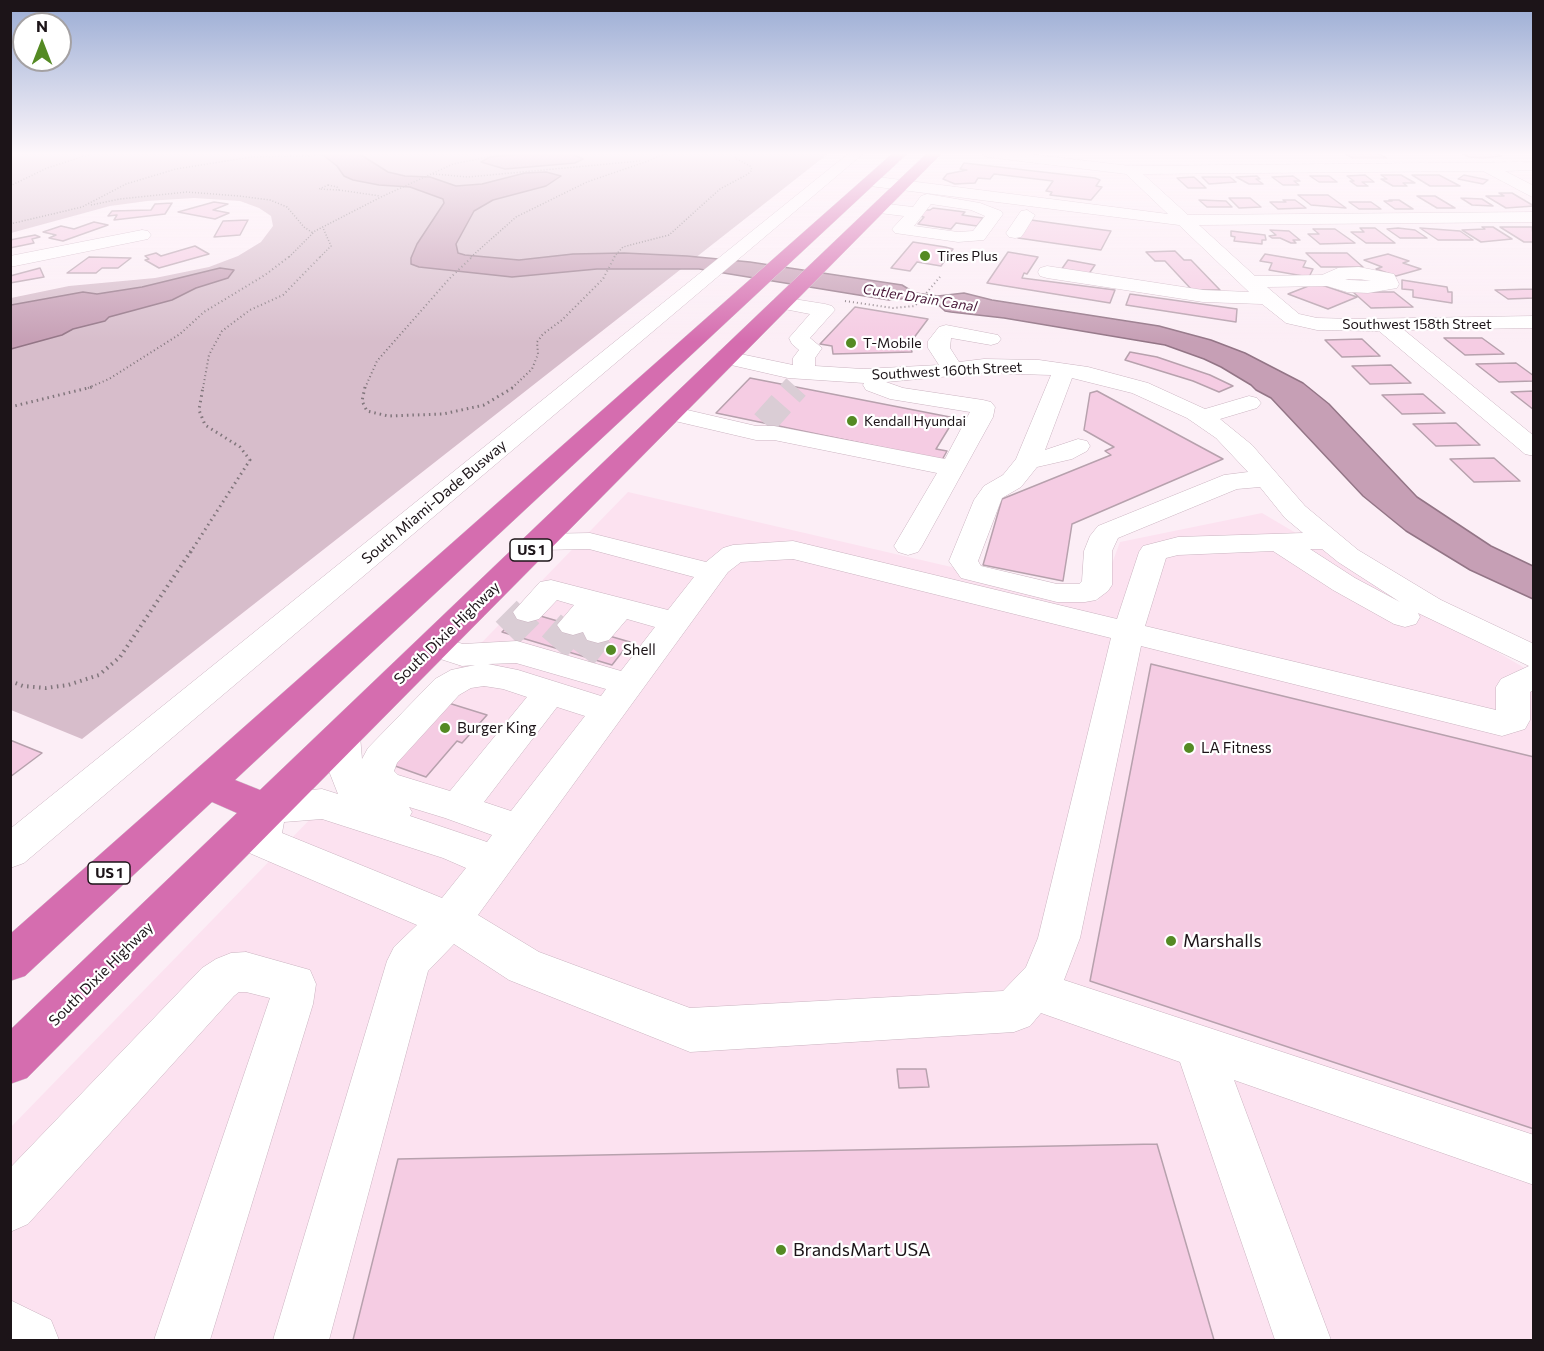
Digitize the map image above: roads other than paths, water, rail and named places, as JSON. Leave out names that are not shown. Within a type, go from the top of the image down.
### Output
[{"type":"highway","name":"US 1","points":[[10,962],[831,216]]},
{"type":"highway","name":"South Dixie Highway","points":[[10,1062],[871,216]]},
{"type":"highway","points":[[711,326],[712,343],[717,351],[735,348]]},
{"type":"highway","points":[[207,783],[267,809]]},
{"type":"street","name":"South Miami-Dade Busway","points":[[10,852],[780,216]]},
{"type":"street","points":[[913,216],[901,229],[958,237],[978,236],[993,216]]},
{"type":"street","points":[[1015,233],[1025,216]]},
{"type":"street","points":[[1074,216],[1139,228],[1144,217],[1184,220],[1533,217]]},
{"type":"street","points":[[1180,216],[1268,298]]},
{"type":"street","points":[[10,262],[142,235]]},
{"type":"street","points":[[1047,272],[1157,281],[1234,298],[1268,298]]},
{"type":"street","points":[[1252,282],[1329,280]]},
{"type":"street","points":[[789,295],[825,310],[799,338],[811,348],[804,358],[800,379]]},
{"type":"street","name":"Southwest 158th Street","points":[[1268,298],[1288,316],[1317,324],[1533,322]]},
{"type":"street","points":[[1385,325],[1533,449]]},
{"type":"street","points":[[953,369],[939,348],[939,341],[946,331],[991,339]]},
{"type":"street","points":[[735,348],[800,379],[878,387]]},
{"type":"street","points":[[1074,365],[1028,461],[1012,481],[993,492],[987,500],[963,561],[971,572],[1057,593],[1085,593],[1093,589],[1098,578],[1098,551],[1104,536],[1113,529],[1233,481],[1266,479]]},
{"type":"street","name":"Southwest 160th Street","points":[[800,379],[844,375],[895,375],[953,369],[1074,365],[1124,382],[1193,412],[1233,439],[1295,512],[1327,540],[1373,573],[1533,673]]},
{"type":"street","points":[[844,375],[898,394],[983,406],[981,417],[908,546]]},
{"type":"street","points":[[1152,419],[1249,403]]},
{"type":"street","points":[[670,413],[760,428],[774,433],[952,468]]},
{"type":"street","points":[[1028,461],[1063,454],[1078,446]]},
{"type":"street","points":[[581,502],[585,515],[592,522],[721,565]]},
{"type":"street","points":[[494,862],[455,846],[322,804],[267,809],[261,841],[450,920],[525,966],[690,1030],[1014,1011],[1042,980],[1059,938],[1128,632],[1153,552],[1178,546],[1327,540]]},
{"type":"street","points":[[540,542],[590,541],[721,565]]},
{"type":"street","points":[[1279,542],[1344,584],[1455,643],[1533,673]]},
{"type":"street","points":[[301,1341],[409,961],[450,920],[675,622],[721,565],[733,554],[793,550],[1502,724],[1514,720],[1513,687],[1533,673]]},
{"type":"street","points":[[595,601],[675,622]]},
{"type":"street","points":[[519,829],[385,785],[375,773],[381,757],[447,687],[463,678],[484,675],[506,678],[595,601]]},
{"type":"street","points":[[458,808],[545,645],[595,601]]},
{"type":"street","points":[[545,645],[608,711]]},
{"type":"street","points":[[433,646],[462,655],[545,645],[628,684]]},
{"type":"street","points":[[342,736],[345,766],[354,790],[455,846]]},
{"type":"street","points":[[10,1206],[218,982],[231,973],[246,972],[294,984],[291,1004],[182,1341]]},
{"type":"street","points":[[1033,990],[1533,1160]]},
{"type":"street","points":[[1198,1046],[1303,1341]]},
{"type":"street","points":[[10,1328],[31,1341]]},
{"type":"water","name":"Cutler Drain Canal","points":[[435,216],[471,216],[456,244],[458,253],[465,255],[519,260],[573,254],[624,253],[750,262],[902,285],[915,293],[938,296],[964,293],[992,300],[1159,326],[1211,340],[1245,353],[1303,383],[1329,404],[1417,497],[1491,546],[1533,566],[1533,599],[1470,570],[1406,531],[1363,496],[1271,398],[1221,367],[1165,345],[1004,318],[945,311],[935,302],[911,298],[889,300],[699,269],[597,269],[512,277],[419,267],[411,264],[417,244]]},
{"type":"water","points":[[220,268],[234,270],[228,278],[196,288],[172,300],[109,317],[105,321],[11,349],[11,305],[83,292],[97,294],[142,287]]},
{"type":"tunnel","points":[[764,423],[796,387]]},
{"type":"tunnel","points":[[507,633],[528,612]]},
{"type":"tunnel","points":[[554,647],[573,625]]},
{"type":"tunnel","points":[[581,655],[598,633]]},
{"type":"place","name":"Tires Plus","points":[[925,256]]},
{"type":"place","name":"T-Mobile","points":[[851,343]]},
{"type":"place","name":"Kendall Hyundai","points":[[852,421]]},
{"type":"place","name":"Shell","points":[[611,650]]},
{"type":"place","name":"Burger King","points":[[445,728]]},
{"type":"place","name":"LA Fitness","points":[[1189,748]]},
{"type":"place","name":"Marshalls","points":[[1171,941]]},
{"type":"place","name":"BrandsMart USA","points":[[781,1250]]}]
